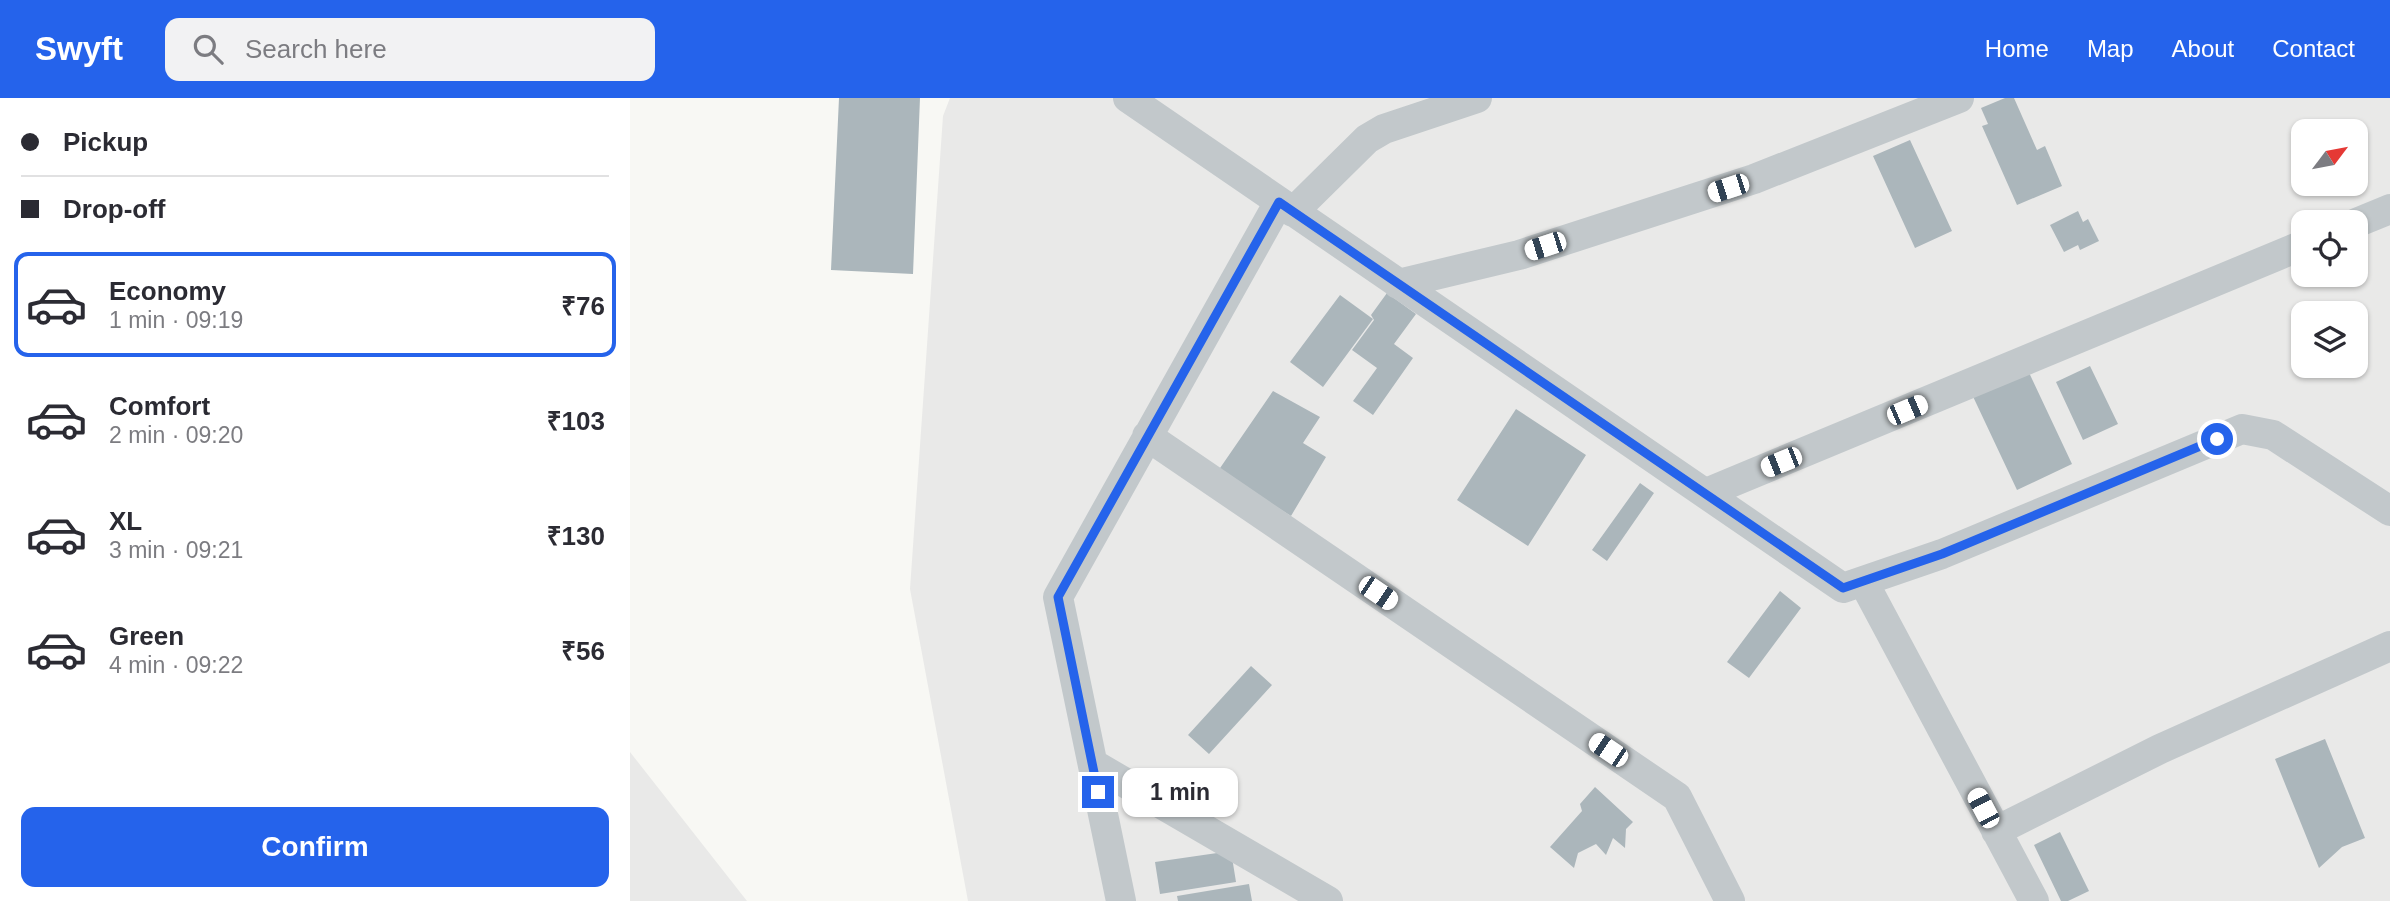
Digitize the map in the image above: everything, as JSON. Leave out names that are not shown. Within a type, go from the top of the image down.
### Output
[{"type":"street","points":[[1128,98],[1843,588],[1942,554],[2242,429],[2273,435],[2390,511]]},
{"type":"street","points":[[1121,901],[1058,597],[1147,436],[1286,207],[1367,139],[1384,129],[1477,98]]},
{"type":"street","points":[[1398,284],[1519,255],[1754,179],[1959,98]]},
{"type":"street","points":[[2368,218],[2390,209]]},
{"type":"street","points":[[1706,493],[2291,250]]},
{"type":"street","points":[[1147,436],[1677,797],[1730,901]]},
{"type":"street","points":[[1863,581],[2034,901]]},
{"type":"street","points":[[1996,831],[2160,749],[2390,646]]},
{"type":"street","points":[[1093,764],[1328,901]]},
{"type":"shaded area","points":[[950,98],[2390,98],[2390,901],[968,901],[910,589],[943,116]]},
{"type":"shaded area","points":[[630,752],[747,901],[630,901]]},
{"type":"building","points":[[839,98],[920,98],[913,274],[831,270]]},
{"type":"building","points":[[2005,98],[2014,98],[2037,150],[2045,146],[2062,186],[2017,205],[1982,126],[1988,124],[1981,108]]},
{"type":"building","points":[[1910,140],[1952,231],[1915,248],[1873,156]]},
{"type":"building","points":[[2078,211],[2083,222],[2088,219],[2099,241],[2080,250],[2078,245],[2064,252],[2050,225]]},
{"type":"building","points":[[1387,293],[1416,314],[1394,344],[1413,358],[1373,415],[1353,401],[1377,368],[1352,350],[1374,320],[1371,315]]},
{"type":"building","points":[[1340,295],[1373,319],[1323,387],[1290,362]]},
{"type":"building","points":[[2024,362],[2072,464],[2017,490],[1969,388]]},
{"type":"building","points":[[2090,366],[2118,424],[2083,440],[2056,382]]},
{"type":"building","points":[[1273,391],[1320,417],[1303,443],[1326,457],[1291,516],[1218,471]]},
{"type":"building","points":[[1516,409],[1586,455],[1528,546],[1457,500]]},
{"type":"building","points":[[1640,483],[1654,493],[1607,561],[1592,550]]},
{"type":"building","points":[[1780,591],[1801,608],[1749,678],[1727,662]]},
{"type":"building","points":[[1251,666],[1272,685],[1209,754],[1188,735]]},
{"type":"building","points":[[2325,739],[2365,838],[2342,847],[2319,868],[2275,759]]},
{"type":"building","points":[[1595,787],[1633,822],[1626,829],[1625,848],[1613,838],[1606,855],[1596,844],[1578,853],[1574,868],[1550,847],[1582,811],[1580,804]]},
{"type":"building","points":[[2060,832],[2089,891],[2068,901],[2061,901],[2034,845]]},
{"type":"building","points":[[1231,851],[1236,882],[1160,894],[1155,862]]},
{"type":"building","points":[[1249,884],[1252,901],[1178,901],[1177,896]]},
{"type":"route","points":[[1098,792],[1058,597],[1279,202],[1843,588],[1942,554],[2217,439]]}]
